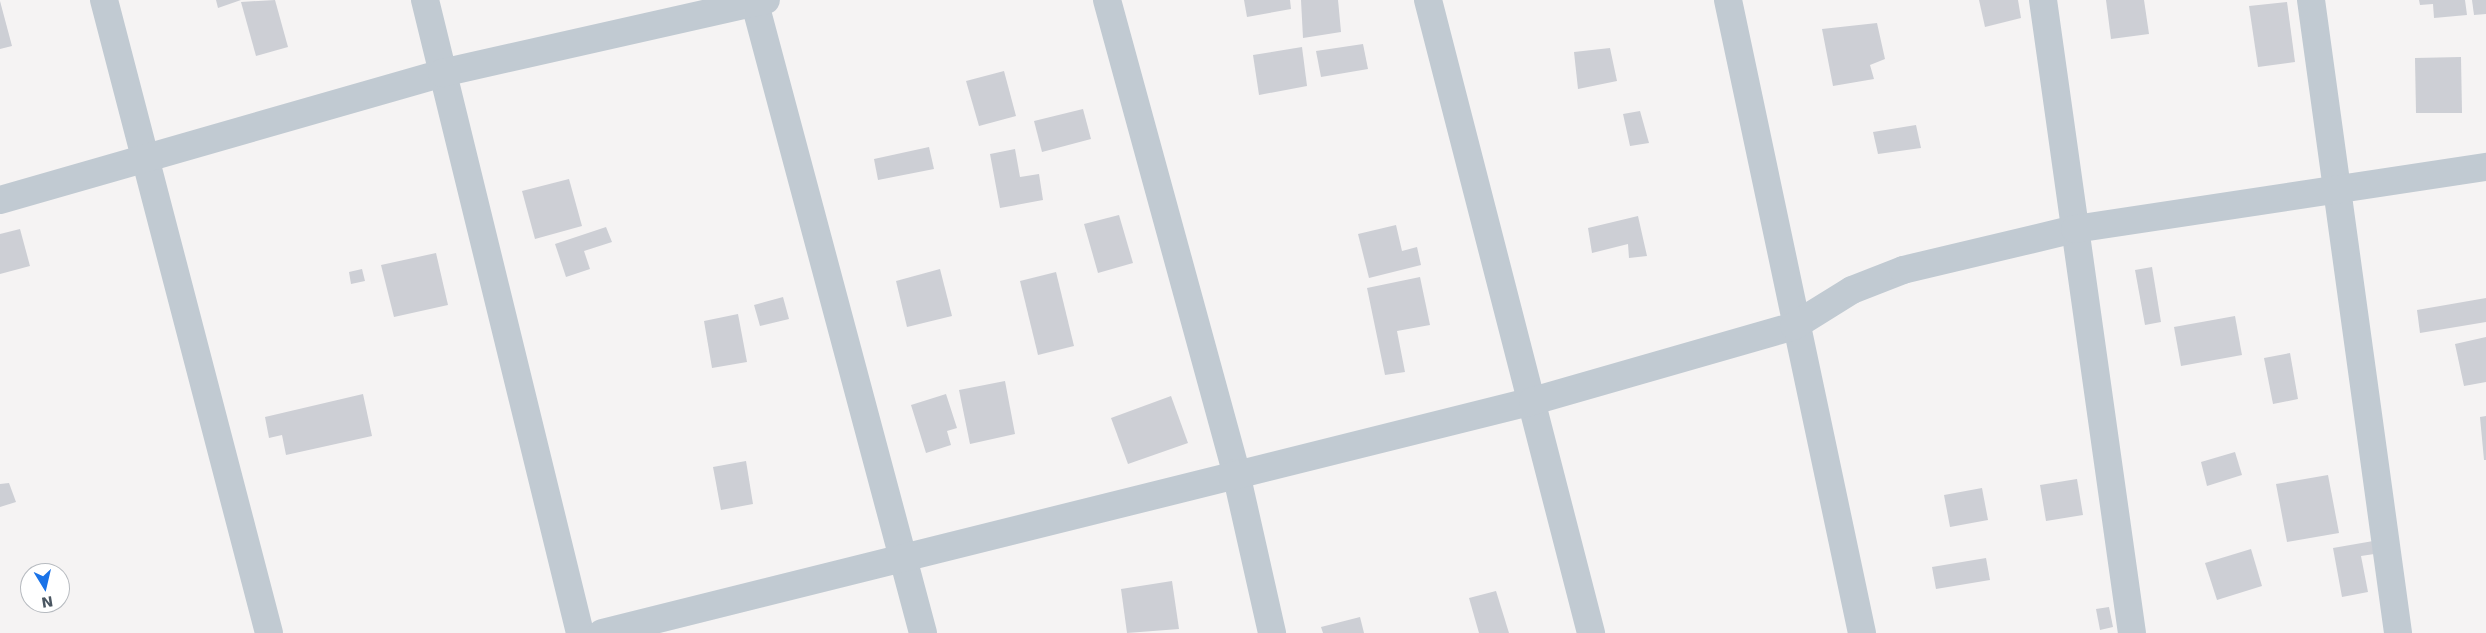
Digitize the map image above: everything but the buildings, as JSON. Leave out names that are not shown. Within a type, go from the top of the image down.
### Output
[{"type":"street","points":[[104,0],[269,633]]},
{"type":"street","points":[[425,0],[580,633]]},
{"type":"street","points":[[1107,0],[1236,474],[1272,633]]},
{"type":"street","points":[[1428,0],[1592,633]]},
{"type":"street","points":[[1728,0],[1794,326],[1862,633]]},
{"type":"street","points":[[2043,0],[2132,633]]},
{"type":"street","points":[[2311,0],[2398,633]]},
{"type":"street","points":[[0,200],[442,73],[758,1],[923,633]]},
{"type":"street","points":[[602,633],[1533,401],[1794,326],[1852,290],[1903,270],[2075,229],[2336,192],[2486,167]]}]
